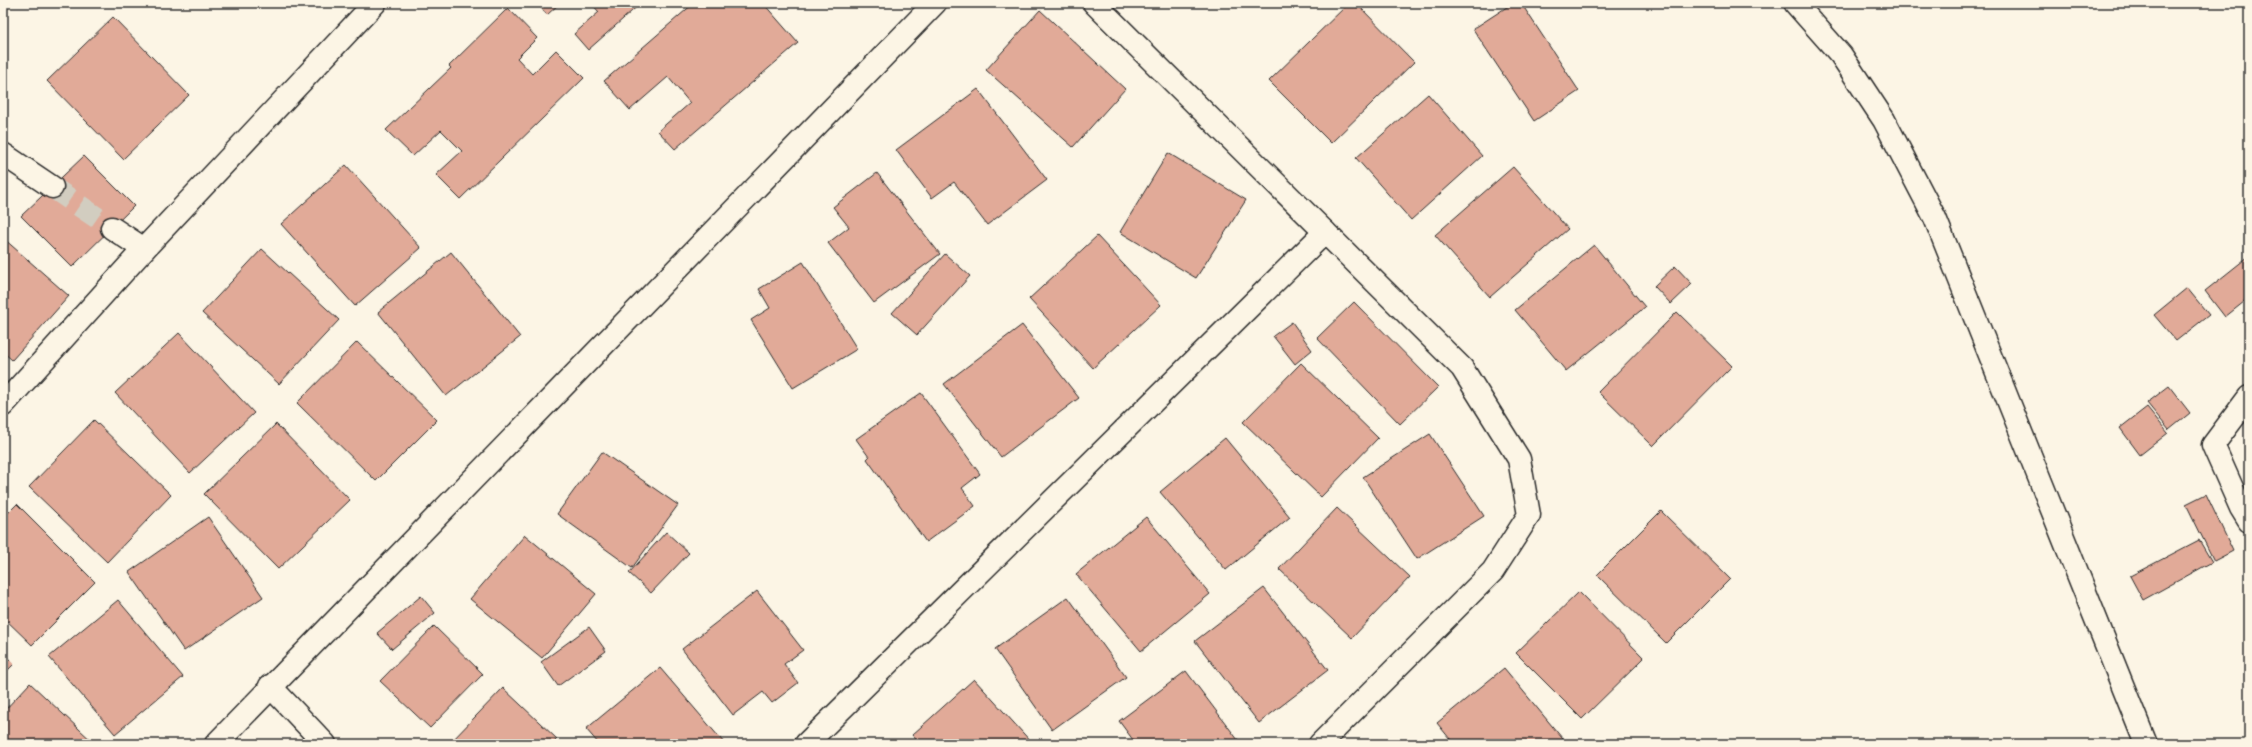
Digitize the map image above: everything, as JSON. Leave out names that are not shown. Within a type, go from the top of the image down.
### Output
[{"type":"street","points":[[3,405],[144,249],[376,3]]},
{"type":"street","points":[[216,744],[270,686],[935,3]]},
{"type":"street","points":[[1094,3],[1462,368],[1519,459],[1529,515],[1493,571],[1320,744]]},
{"type":"street","points":[[1795,3],[1841,55],[1884,120],[1935,218],[2146,744]]},
{"type":"street","points":[[3,154],[52,187]]},
{"type":"street","points":[[112,228],[144,249]]},
{"type":"street","points":[[806,744],[1325,232]]},
{"type":"street","points":[[2249,397],[2213,445],[2241,508],[2249,521]]},
{"type":"street","points":[[270,686],[325,744]]},
{"type":"building","points":[[537,3],[560,3],[547,15]]},
{"type":"building","points":[[591,3],[641,3],[588,50],[574,34],[599,12]]},
{"type":"building","points":[[694,3],[763,3],[798,43],[675,149],[658,131],[690,103],[668,77],[630,110],[604,81]]},
{"type":"building","points":[[1349,3],[1356,3],[1414,62],[1331,143],[1269,81]]},
{"type":"building","points":[[1513,3],[1521,3],[1579,91],[1534,121],[1473,29]]},
{"type":"building","points":[[508,8],[537,38],[517,58],[532,74],[556,50],[584,78],[460,199],[436,175],[462,151],[441,130],[413,156],[386,130],[451,68],[449,66]]},
{"type":"building","points":[[1040,10],[1125,89],[1073,147],[986,70]]},
{"type":"building","points":[[113,17],[189,95],[123,159],[47,81]]},
{"type":"building","points":[[978,89],[1047,180],[987,225],[954,182],[932,198],[896,150]]},
{"type":"building","points":[[1428,94],[1482,156],[1411,220],[1356,158]]},
{"type":"building","points":[[1168,153],[1246,200],[1196,278],[1120,232]]},
{"type":"building","points":[[84,156],[134,206],[72,267],[21,216]]},
{"type":"building","points":[[346,165],[421,248],[355,306],[281,224]]},
{"type":"building","points":[[1513,167],[1568,229],[1490,297],[1435,235]]},
{"type":"building","points":[[877,173],[940,254],[874,303],[828,243],[849,227],[833,207]]},
{"type":"building","points":[[1097,236],[1161,305],[1093,368],[1029,299]]},
{"type":"building","points":[[3,238],[69,296],[12,360],[3,352]]},
{"type":"building","points":[[1594,245],[1645,307],[1566,371],[1515,310]]},
{"type":"building","points":[[262,249],[339,320],[279,384],[202,313]]},
{"type":"building","points":[[451,252],[520,337],[446,396],[378,312]]},
{"type":"building","points":[[945,254],[970,276],[917,335],[892,313]]},
{"type":"building","points":[[2249,256],[2249,298],[2225,317],[2205,291]]},
{"type":"building","points":[[803,262],[857,349],[793,388],[751,320],[770,308],[759,289]]},
{"type":"building","points":[[1675,266],[1692,284],[1671,304],[1654,286]]},
{"type":"building","points":[[2187,288],[2209,315],[2176,341],[2154,315]]},
{"type":"building","points":[[1354,302],[1438,387],[1400,424],[1317,338]]},
{"type":"building","points":[[1677,312],[1732,366],[1653,446],[1598,392]]},
{"type":"building","points":[[1292,322],[1312,350],[1295,364],[1273,336]]},
{"type":"building","points":[[1022,325],[1079,398],[1001,457],[944,384]]},
{"type":"building","points":[[179,333],[254,413],[190,473],[115,393]]},
{"type":"building","points":[[357,342],[437,420],[376,481],[297,403]]},
{"type":"building","points":[[1301,363],[1378,438],[1321,497],[1243,422]]},
{"type":"building","points":[[2169,386],[2190,413],[2169,430],[2147,403]]},
{"type":"building","points":[[921,393],[980,474],[962,488],[975,506],[926,542],[867,459],[869,457],[856,439]]},
{"type":"building","points":[[2147,407],[2168,433],[2140,455],[2120,428]]},
{"type":"building","points":[[94,420],[171,495],[107,562],[29,487]]},
{"type":"building","points":[[276,424],[350,500],[278,569],[204,494]]},
{"type":"building","points":[[1430,434],[1484,516],[1417,559],[1363,477]]},
{"type":"building","points":[[1225,438],[1290,517],[1226,570],[1160,492]]},
{"type":"building","points":[[602,452],[678,505],[632,568],[557,514]]},
{"type":"building","points":[[2206,494],[2233,551],[2214,561],[2186,504]]},
{"type":"building","points":[[17,504],[95,582],[32,645],[3,617],[3,518]]},
{"type":"building","points":[[1337,508],[1410,577],[1352,638],[1279,569]]},
{"type":"building","points":[[1661,511],[1730,579],[1666,643],[1597,575]]},
{"type":"building","points":[[208,517],[263,597],[184,651],[129,572]]},
{"type":"building","points":[[1146,517],[1210,594],[1141,651],[1076,574]]},
{"type":"building","points":[[666,532],[689,553],[651,593],[629,573]]},
{"type":"building","points":[[525,535],[596,594],[542,658],[470,599]]},
{"type":"building","points":[[2199,540],[2212,562],[2143,600],[2130,576]]},
{"type":"building","points":[[1264,588],[1328,670],[1259,723],[1195,641]]},
{"type":"building","points":[[757,591],[803,650],[784,664],[798,683],[772,703],[763,692],[733,715],[682,649]]},
{"type":"building","points":[[1579,592],[1644,658],[1582,719],[1516,653]]},
{"type":"building","points":[[421,596],[435,613],[392,649],[377,633]]},
{"type":"building","points":[[1068,597],[1126,677],[1052,730],[995,649]]},
{"type":"building","points":[[118,600],[183,677],[115,734],[49,657]]},
{"type":"building","points":[[434,626],[483,674],[430,728],[380,681]]},
{"type":"building","points":[[589,627],[606,651],[558,686],[541,662]]},
{"type":"building","points":[[3,653],[14,664],[3,675]]},
{"type":"building","points":[[660,668],[725,744],[599,744],[586,729]]},
{"type":"building","points":[[1504,668],[1567,744],[1454,744],[1437,723]]},
{"type":"building","points":[[1186,671],[1241,744],[1136,744],[1119,721]]},
{"type":"building","points":[[974,679],[1033,744],[920,744],[912,735]]},
{"type":"building","points":[[30,683],[95,744],[3,744],[3,712]]},
{"type":"building","points":[[503,688],[557,739],[552,744],[449,744]]},
{"type":"tunnel","points":[[52,187],[112,228]]}]
